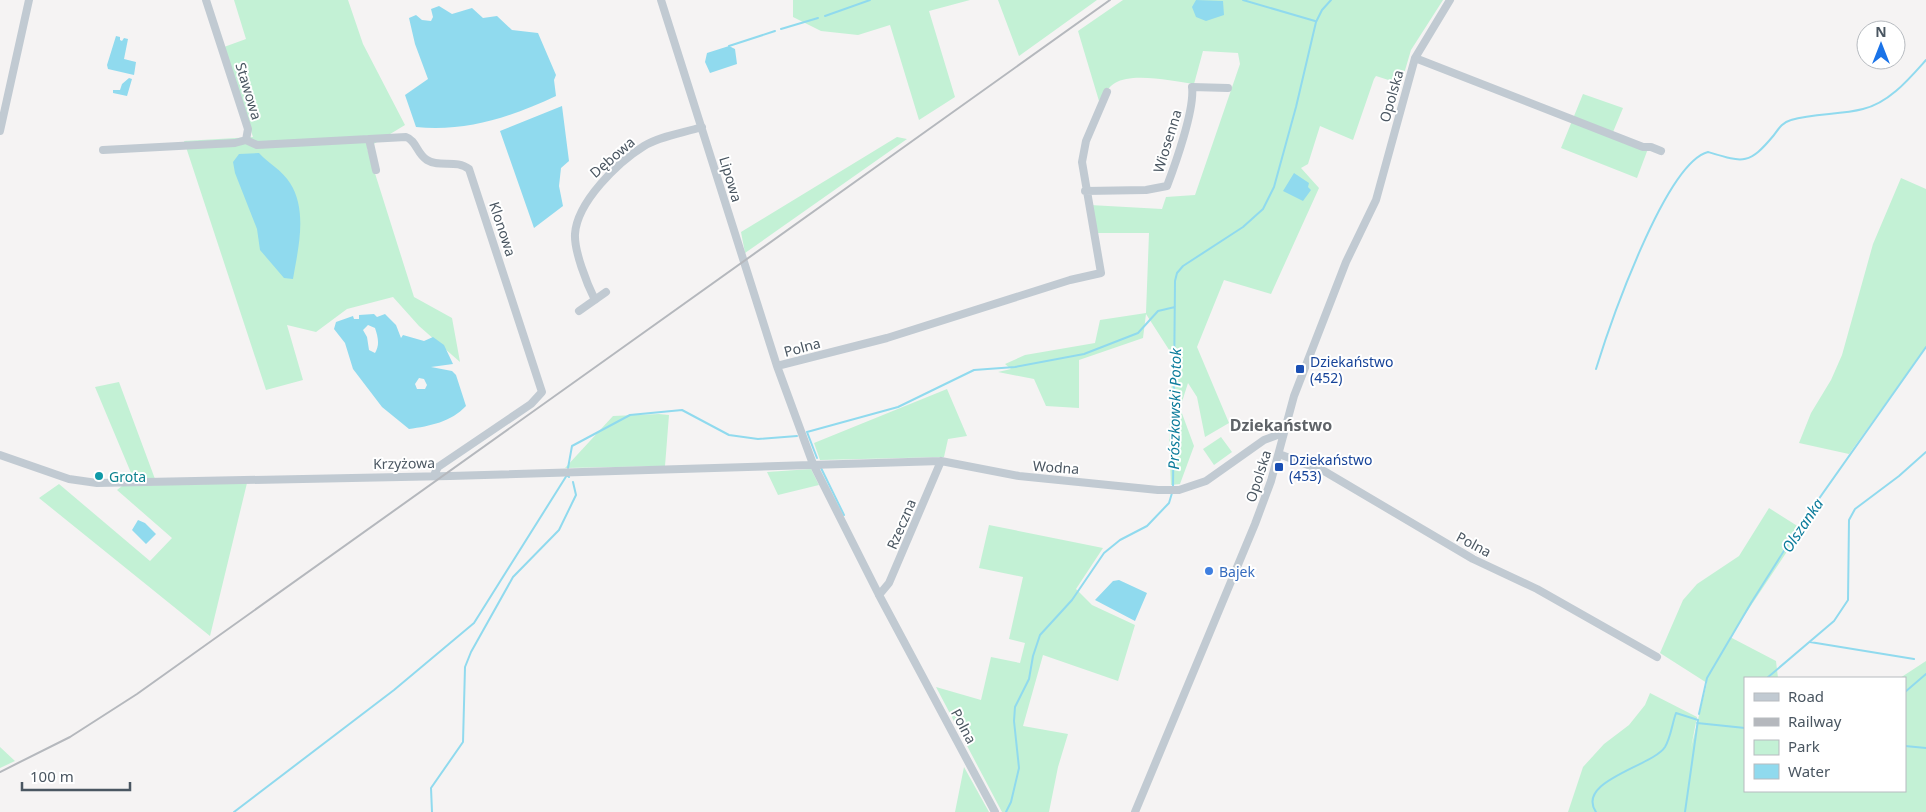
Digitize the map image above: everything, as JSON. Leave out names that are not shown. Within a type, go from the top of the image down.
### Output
[{"type":"street","points":[[0,131],[29,0]]},
{"type":"street","name":"Stawowa","points":[[104,150],[235,143],[246,140],[248,129],[206,0]]},
{"type":"street","name":"Lipowa","points":[[661,0],[777,366]]},
{"type":"street","name":"Opolska","points":[[1135,812],[1235,573],[1279,454],[1294,396],[1346,262],[1376,200],[1415,58],[1450,0]]},
{"type":"street","name":"Opolska","points":[[1415,58],[1583,125],[1643,147],[1651,147],[1661,151]]},
{"type":"street","name":"Wiosenna","points":[[1085,191],[1146,190],[1166,186],[1186,124],[1193,96],[1192,88],[1228,88]]},
{"type":"street","name":"Polna","points":[[995,812],[879,595],[813,464],[777,366],[887,338],[1070,280],[1102,272],[1085,191],[1083,153],[1086,141],[1107,92]]},
{"type":"street","name":"Dębowa","points":[[594,300],[575,234],[578,222],[594,190],[601,181],[644,146],[702,127]]},
{"type":"street","name":"Klonowa","points":[[246,140],[256,145],[410,138],[428,161],[435,163],[457,163],[469,169],[542,392],[531,404],[438,467],[434,475]]},
{"type":"street","points":[[369,139],[376,170]]},
{"type":"street","points":[[579,310],[606,292]]},
{"type":"street","name":"Wodna","points":[[813,464],[941,461],[1018,476],[1180,490],[1206,481],[1264,440],[1283,433]]},
{"type":"street","name":"Polna","points":[[1279,454],[1324,471],[1473,559],[1553,598],[1657,657]]},
{"type":"street","name":"Krzyżowa","points":[[0,455],[69,479],[97,483],[813,464]]},
{"type":"street","name":"Rzeczna","points":[[879,595],[889,584],[941,461]]},
{"type":"green space","points":[[234,0],[348,0],[363,44],[405,125],[367,148],[414,297],[452,318],[460,362],[419,326],[393,297],[347,309],[316,332],[287,325],[303,380],[266,390],[184,141],[253,137],[224,47],[246,39]]},
{"type":"green space","points":[[793,0],[970,0],[929,11],[955,97],[919,120],[890,25],[858,35],[821,31],[793,17]]},
{"type":"green space","points":[[998,0],[1097,0],[1019,56]]},
{"type":"green space","points":[[1123,0],[1443,0],[1411,50],[1401,84],[1376,76],[1374,79],[1353,140],[1320,126],[1308,164],[1301,168],[1319,188],[1271,294],[1224,280],[1197,347],[1229,423],[1205,437],[1197,397],[1188,383],[1180,408],[1194,446],[1180,484],[1171,485],[1169,441],[1173,356],[1146,314],[1143,338],[1079,360],[1079,408],[1046,406],[1034,379],[998,372],[1011,369],[1005,364],[1025,355],[1095,343],[1100,320],[1146,313],[1149,233],[1097,233],[1090,205],[1162,209],[1166,197],[1195,195],[1240,64],[1238,53],[1203,51],[1194,84],[1165,79],[1132,78],[1113,84],[1099,101],[1078,31]]},
{"type":"green space","points":[[1583,94],[1623,108],[1613,132],[1649,146],[1637,178],[1561,148]]},
{"type":"green space","points":[[897,137],[907,139],[745,253],[741,232]]},
{"type":"green space","points":[[1901,178],[1926,189],[1926,347],[1849,454],[1799,443],[1811,413],[1831,380],[1842,355],[1873,244]]},
{"type":"green space","points":[[119,382],[155,479],[134,480],[95,387]]},
{"type":"green space","points":[[947,389],[967,436],[948,439],[944,457],[820,460],[814,443]]},
{"type":"green space","points":[[669,415],[665,466],[565,468],[613,416]]},
{"type":"green space","points":[[1221,437],[1232,452],[1214,465],[1203,449]]},
{"type":"green space","points":[[811,469],[819,485],[778,495],[767,472]]},
{"type":"green space","points":[[247,483],[210,636],[39,498],[59,484],[150,561],[172,538],[117,490],[122,486]]},
{"type":"green space","points":[[1769,508],[1799,527],[1790,547],[1730,637],[1776,661],[1778,677],[1744,677],[1744,792],[1906,792],[1906,677],[1902,677],[1926,661],[1926,812],[1568,812],[1583,767],[1604,744],[1629,725],[1645,705],[1650,693],[1697,717],[1691,748],[1707,683],[1660,653],[1683,600],[1697,584],[1739,556]]},
{"type":"green space","points":[[989,525],[1103,548],[1076,589],[1092,605],[1135,625],[1118,681],[1043,655],[1023,726],[1068,734],[1058,767],[1049,812],[1002,812],[936,687],[981,700],[991,657],[1020,663],[1025,643],[1009,639],[1023,577],[979,568]]},
{"type":"green space","points":[[0,747],[15,761],[0,768]]},
{"type":"green space","points":[[964,767],[989,812],[955,812]]},
{"type":"water","points":[[1196,0],[1223,1],[1224,15],[1206,21],[1196,17],[1192,7]]},
{"type":"water","points":[[439,6],[452,14],[472,8],[483,18],[497,16],[512,30],[538,33],[556,75],[554,80],[556,96],[505,116],[470,125],[435,128],[416,127],[405,95],[428,79],[415,44],[409,18],[416,15],[422,20],[431,21],[433,17],[431,9]]},
{"type":"water","points":[[116,36],[120,37],[122,41],[124,38],[128,39],[124,59],[136,62],[134,75],[108,69],[107,65]]},
{"type":"water","points":[[729,46],[735,49],[737,64],[710,73],[705,62],[707,53]]},
{"type":"water","points":[[129,78],[132,79],[127,96],[113,93],[113,90],[120,90],[122,84]]},
{"type":"water","points":[[562,106],[569,161],[561,168],[559,186],[563,206],[534,228],[500,131]]},
{"type":"water","points":[[259,153],[287,179],[296,194],[299,206],[300,230],[293,279],[284,278],[260,250],[257,229],[235,173],[233,162],[239,154]]},
{"type":"water","points":[[1294,173],[1309,183],[1308,187],[1311,190],[1303,201],[1283,191]]},
{"type":"water","points":[[374,314],[377,317],[385,314],[396,325],[401,338],[403,335],[424,341],[433,337],[444,345],[453,364],[431,367],[452,371],[456,375],[466,406],[447,420],[409,429],[382,407],[353,369],[345,343],[334,329],[336,322],[353,316],[354,319],[359,319],[359,315]],"holes":[[[368,325],[375,328],[377,335],[378,344],[375,353],[369,350],[367,337],[363,330]],[[419,378],[424,379],[427,385],[425,389],[417,389],[415,384]]]},
{"type":"water","points":[[138,520],[145,523],[156,534],[146,544],[132,530]]},
{"type":"water","points":[[1119,580],[1147,593],[1135,621],[1095,600],[1113,581]]},
{"type":"waterway","points":[[825,16],[870,0]]},
{"type":"waterway","points":[[1243,0],[1315,21]]},
{"type":"waterway","name":"Prószkowski Potok","points":[[1173,489],[1175,281],[1177,273],[1183,266],[1243,227],[1263,209],[1274,187],[1296,107],[1316,22],[1322,10],[1331,0]]},
{"type":"waterway","points":[[781,29],[818,18]]},
{"type":"waterway","points":[[729,46],[775,31]]},
{"type":"waterway","points":[[1596,369],[1626,285],[1657,214],[1674,185],[1691,163],[1708,152],[1730,158],[1745,159],[1758,152],[1781,126],[1788,121],[1809,116],[1854,111],[1872,106],[1890,96],[1926,60]]},
{"type":"waterway","points":[[817,458],[807,432],[898,407],[974,370],[1015,367],[1084,354],[1138,333],[1158,311],[1175,307]]},
{"type":"waterway","name":"Olszanka","points":[[1699,714],[1707,678],[1751,603],[1799,527],[1926,347]]},
{"type":"waterway","points":[[568,468],[572,446],[630,415],[682,410],[729,435],[758,439],[797,436]]},
{"type":"waterway","points":[[1768,677],[1834,621],[1848,600],[1849,520],[1855,509],[1899,476],[1926,452]]},
{"type":"waterway","points":[[821,468],[844,515]]},
{"type":"waterway","points":[[234,812],[394,690],[474,623],[567,475],[569,477]]},
{"type":"waterway","points":[[432,812],[431,788],[463,742],[465,667],[471,652],[513,577],[559,530],[576,495],[573,482]]},
{"type":"waterway","name":"Prószkowski Potok","points":[[1006,812],[1011,802],[1019,768],[1014,721],[1015,707],[1029,679],[1033,656],[1040,635],[1072,600],[1104,553],[1120,540],[1147,526],[1169,503],[1172,493]]},
{"type":"waterway","points":[[1810,642],[1914,659]]},
{"type":"waterway","points":[[1906,691],[1926,674]]},
{"type":"waterway","points":[[1596,812],[1592,801],[1596,791],[1618,775],[1658,754],[1665,747],[1669,739],[1676,713],[1698,720]]},
{"type":"waterway","name":"Olszanka","points":[[1685,812],[1698,720]]},
{"type":"waterway","points":[[1697,723],[1744,728]]},
{"type":"waterway","points":[[1906,746],[1926,748]]},
{"type":"railway","points":[[0,772],[70,737],[137,694],[1110,0]]},
{"type":"place","name":"Dziekaństwo (452)","points":[[1300,369]]},
{"type":"place","name":"Dziekaństwo (453)","points":[[1279,467]]},
{"type":"place","name":"Grota","points":[[99,476]]},
{"type":"place","name":"Bajek","points":[[1209,571]]},
{"type":"district","name":"Dziekaństwo","points":[[1281,425]]}]
